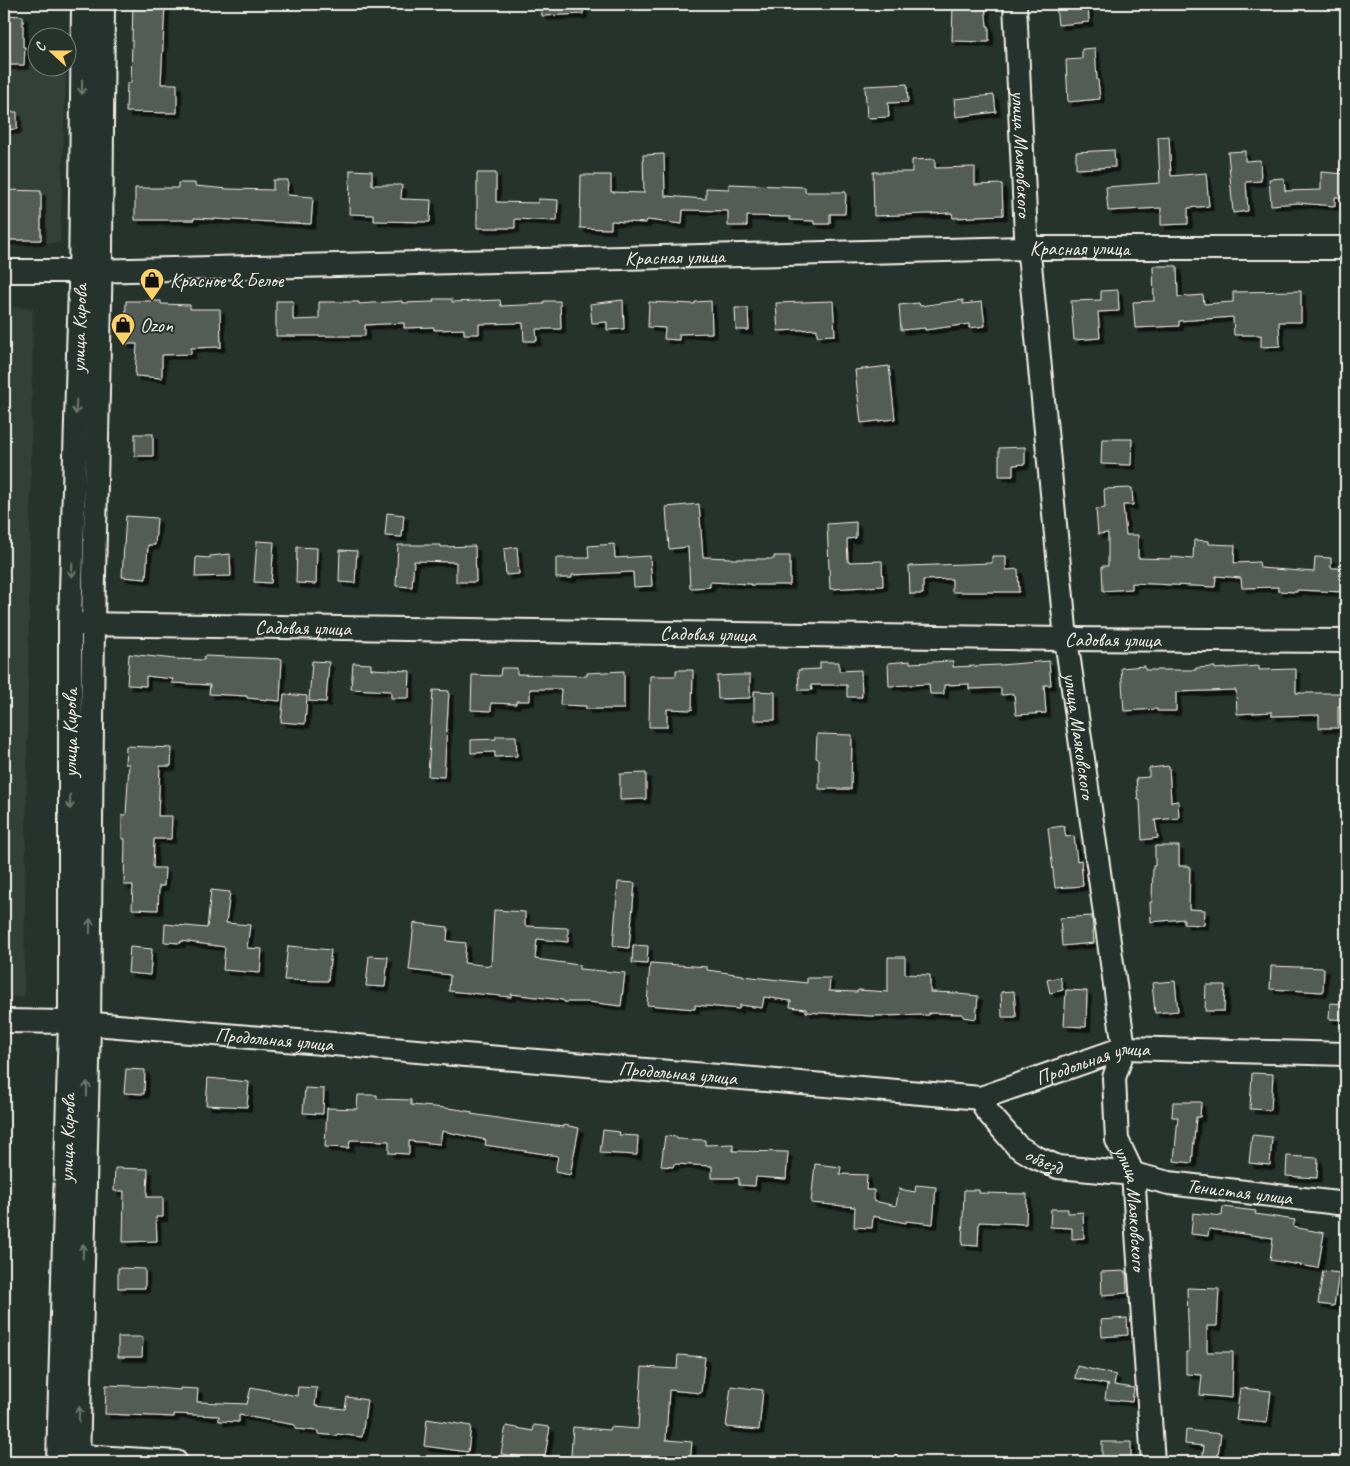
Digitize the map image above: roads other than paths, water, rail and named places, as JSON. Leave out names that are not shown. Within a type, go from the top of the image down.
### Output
[{"type":"street","name":"улица Кирова","points":[[68,1459],[79,1023],[93,623],[90,271],[83,4]]},
{"type":"street","name":"улица Кирова","points":[[79,1023],[70,624],[80,287],[90,271],[103,4]]},
{"type":"street","name":"улица Маяковского","points":[[1015,4],[1026,235],[1066,639],[1124,1048],[1114,1078],[1117,1140],[1133,1174],[1154,1462]]},
{"type":"street","name":"Красная улица","points":[[4,271],[90,271],[1028,248],[1346,248]]},
{"type":"street","name":"Садовая улица","points":[[70,624],[1066,639],[1346,641]]},
{"type":"street","name":"Продольная улица","points":[[4,1021],[79,1023],[981,1098],[1124,1048],[1346,1054]]},
{"type":"street","name":"объезд","points":[[981,1098],[986,1110],[1017,1146],[1035,1157],[1058,1167],[1133,1174]]},
{"type":"street","name":"Тенистая улица","points":[[1133,1174],[1178,1184],[1346,1204]]},
{"type":"street","points":[[68,1459],[176,1462]]},
{"type":"place","name":"Красное & Белое","points":[[152,301]]},
{"type":"place","name":"Ozon","points":[[123,346]]}]
